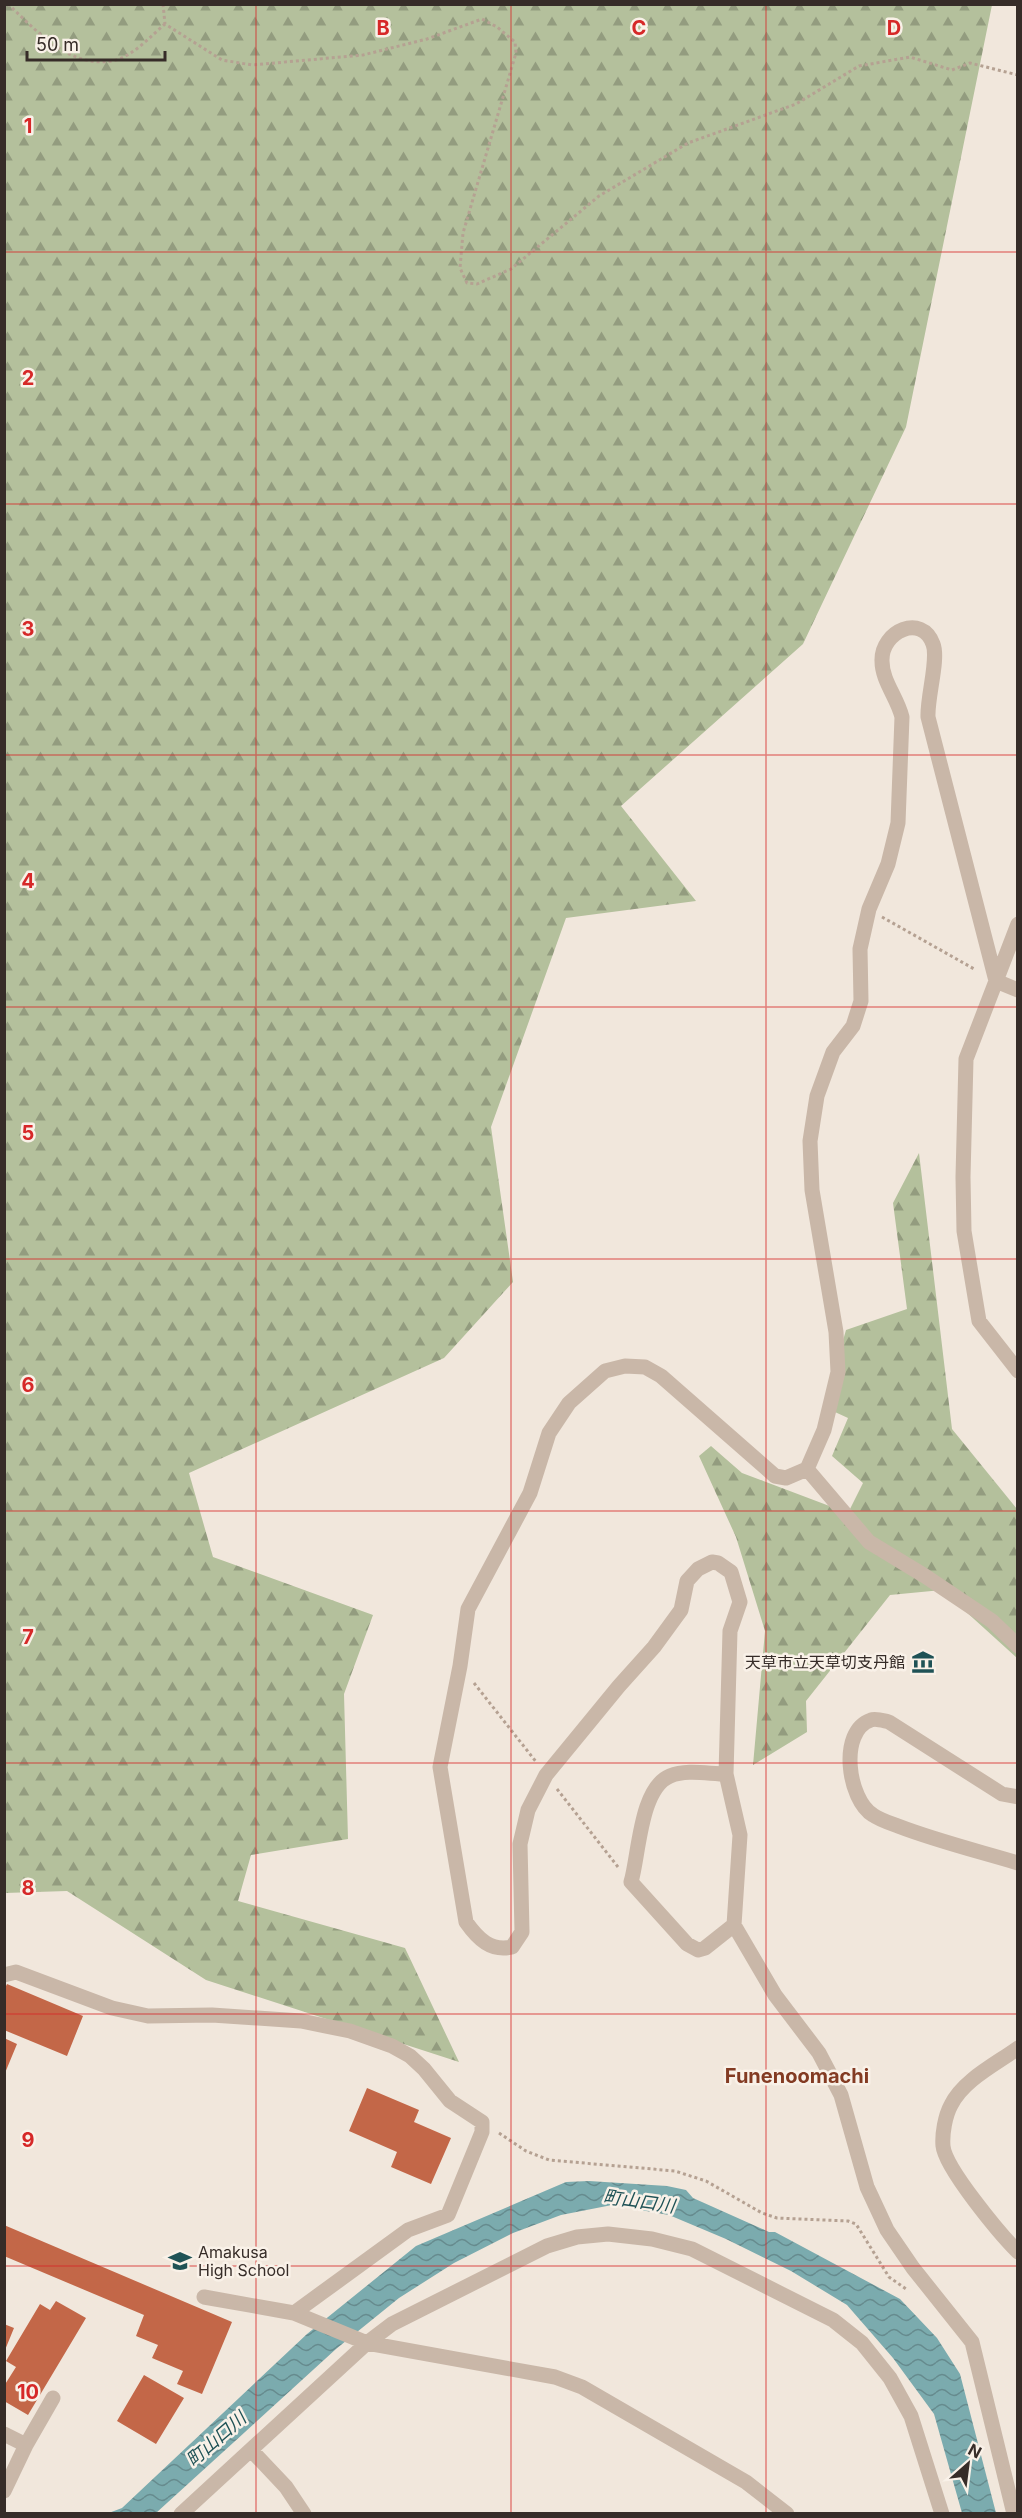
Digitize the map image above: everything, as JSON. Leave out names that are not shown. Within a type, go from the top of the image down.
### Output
[{"type":"street","points":[[996,981],[928,717],[927,703],[935,653],[933,642],[917,629],[906,628],[897,631],[883,649],[884,675],[899,704],[902,717],[898,823],[888,864],[869,909],[860,949],[861,1001],[854,1026],[833,1052],[817,1096],[810,1141],[812,1190],[836,1332],[838,1372],[824,1430],[807,1468],[786,1478],[775,1476],[661,1376],[645,1367],[625,1366],[605,1371],[569,1403],[549,1433],[530,1493],[468,1609],[460,1666],[440,1767],[466,1922],[477,1938],[501,1949],[512,1947],[522,1932],[520,1844],[528,1810],[619,1686],[654,1647],[681,1610],[687,1581],[711,1562],[718,1563],[731,1572],[740,1602],[730,1631],[726,1774],[740,1835],[734,1925],[775,1995],[819,2053],[836,2084],[867,2187],[887,2230],[913,2268],[972,2342],[1012,2478],[1014,2514]]},
{"type":"street","points":[[1017,924],[966,1059],[964,1231],[979,1321],[1017,1371]]},
{"type":"street","points":[[996,981],[1017,990]]},
{"type":"street","points":[[807,1468],[869,1542],[925,1576],[992,1622],[1017,1646]]},
{"type":"street","points":[[1017,1797],[1002,1794],[889,1722],[873,1719],[860,1726],[852,1739],[850,1765],[856,1794],[871,1815],[915,1833],[1017,1863]]},
{"type":"street","points":[[726,1774],[686,1772],[669,1776],[658,1786],[650,1801],[639,1837],[631,1882],[687,1944],[698,1950],[705,1948],[734,1925]]},
{"type":"street","points":[[4,1975],[16,1972],[112,2008],[147,2016],[212,2015],[301,2021],[350,2031],[392,2046],[410,2056],[424,2069],[450,2101],[482,2122],[482,2132],[448,2215],[408,2230],[298,2315]]},
{"type":"street","points":[[1017,2048],[964,2088],[951,2105],[945,2126],[943,2147],[950,2164],[1002,2236],[1017,2252]]},
{"type":"street","points":[[181,2514],[251,2450],[363,2341],[392,2324],[547,2246],[577,2237],[608,2234],[651,2239],[692,2249],[833,2320],[862,2343],[890,2378],[911,2416],[942,2514]]},
{"type":"street","points":[[204,2297],[298,2315],[363,2341],[555,2377],[582,2387],[746,2482],[787,2514]]},
{"type":"street","points":[[5,2490],[26,2445],[53,2397]]},
{"type":"street","points":[[4,2434],[26,2445]]},
{"type":"street","points":[[251,2450],[286,2487],[304,2514]]},
{"type":"path","points":[[8,4],[60,50],[94,62],[117,60],[132,52],[165,24]]},
{"type":"path","points":[[163,4],[165,24]]},
{"type":"path","points":[[165,24],[222,60],[252,65],[363,55],[427,39],[482,19],[509,36],[515,42],[516,53],[463,233],[460,268],[467,284],[477,284],[511,269],[599,196],[688,143],[796,104],[859,66],[910,57],[952,70],[970,63],[1017,75]]},
{"type":"path","points":[[869,909],[996,981]]},
{"type":"path","points":[[476,1686],[631,1882]]},
{"type":"path","points":[[482,2122],[526,2151],[549,2160],[675,2171],[706,2181],[777,2218],[848,2221],[856,2224],[889,2277],[911,2292]]},
{"type":"green space","points":[[4,5],[992,5],[906,427],[803,644],[621,806],[696,901],[566,918],[491,1127],[513,1282],[444,1358],[189,1473],[213,1557],[373,1615],[344,1694],[348,1839],[251,1855],[238,1901],[405,1948],[459,2062],[206,1980],[67,1891],[5,1893]]},
{"type":"green space","points":[[919,1153],[952,1429],[1017,1509],[1017,1658],[942,1590],[890,1595],[806,1701],[807,1732],[753,1765],[765,1631],[736,1537],[699,1456],[711,1446],[742,1473],[848,1513],[863,1483],[832,1456],[848,1418],[824,1407],[846,1330],[907,1309],[893,1203]]},
{"type":"water","name":"町山口川","points":[[589,2181],[667,2186],[686,2190],[693,2198],[769,2232],[775,2232],[900,2299],[937,2338],[960,2374],[996,2513],[962,2513],[934,2414],[893,2358],[847,2305],[791,2271],[726,2239],[669,2215],[612,2205],[561,2215],[513,2233],[454,2263],[399,2298],[336,2349],[156,2513],[106,2514],[122,2508],[307,2334],[416,2246],[566,2182]]},
{"type":"building","points":[[7,1984],[83,2016],[67,2056],[4,2030],[4,1990]]},
{"type":"building","points":[[4,2038],[17,2044],[5,2073],[4,2073]]},
{"type":"building","points":[[367,2088],[419,2110],[414,2122],[451,2138],[431,2184],[391,2167],[397,2152],[349,2131]]},
{"type":"building","points":[[4,2225],[232,2322],[202,2394],[177,2384],[183,2371],[152,2358],[158,2345],[136,2336],[144,2315],[4,2256]]},
{"type":"building","points":[[56,2301],[86,2318],[28,2415],[4,2401],[4,2386],[16,2367],[6,2361],[40,2304],[50,2310]]},
{"type":"building","points":[[4,2324],[14,2328],[5,2350],[4,2350]]},
{"type":"building","points":[[144,2375],[184,2398],[156,2444],[117,2421]]},
{"type":"place","name":"天草市立天草切支丹館","points":[[923,1662]]},
{"type":"place","name":"Amakusa High School","points":[[180,2261]]},
{"type":"district","name":"Funenoomachi","points":[[797,2076]]}]
